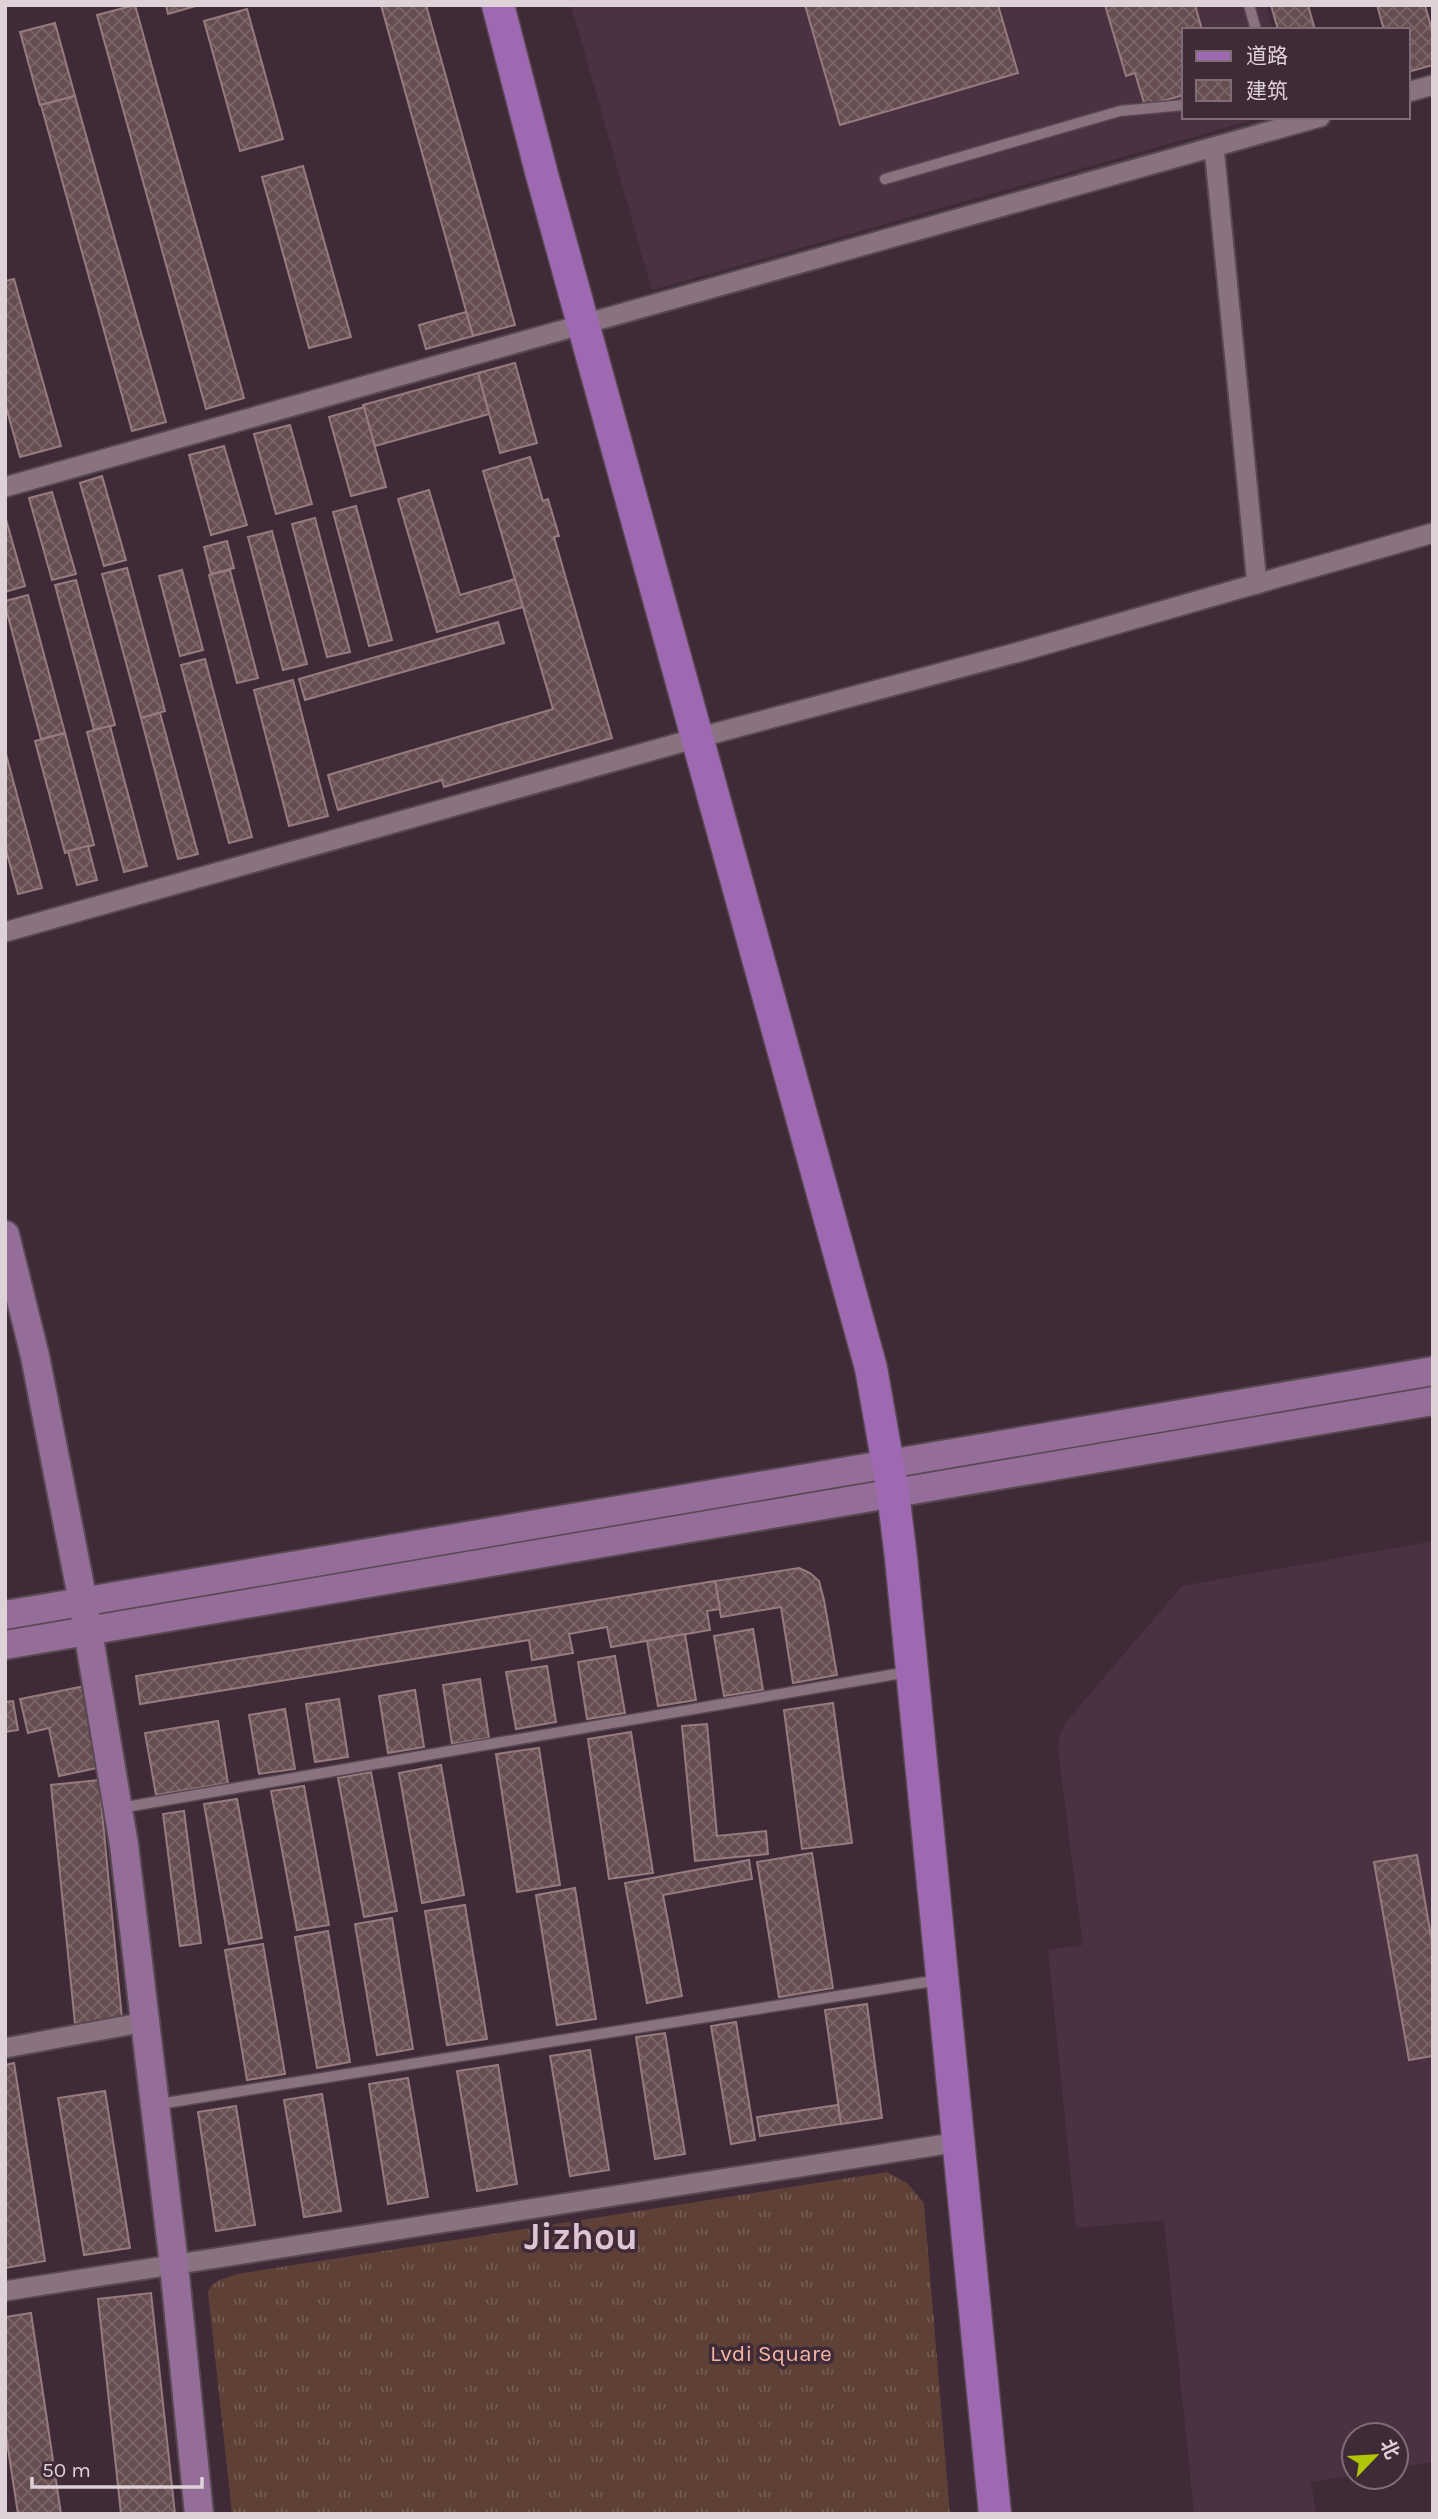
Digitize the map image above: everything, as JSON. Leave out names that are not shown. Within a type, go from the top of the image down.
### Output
[{"type":"main road","points":[[498,5],[871,1368],[891,1479],[912,1672],[995,2514]]},
{"type":"main road","points":[[5,1235],[35,1356],[83,1602],[118,1809],[174,2265],[199,2514]]},
{"type":"main road","points":[[5,1644],[88,1631],[891,1479],[1433,1371]]},
{"type":"main road","points":[[5,1615],[891,1479],[1433,1401]]},
{"type":"street","points":[[1410,91],[1433,85]]},
{"type":"street","points":[[5,487],[1313,119]]},
{"type":"street","points":[[1214,147],[1257,584]]},
{"type":"street","points":[[5,932],[697,738],[1020,652],[1433,533]]},
{"type":"street","points":[[5,2048],[145,2022]]},
{"type":"street","points":[[5,2291],[959,2142]]},
{"type":"lane","points":[[1249,5],[1255,28]]},
{"type":"lane","points":[[885,179],[1120,111],[1182,105]]},
{"type":"lane","points":[[118,1809],[912,1672]]},
{"type":"lane","points":[[155,2105],[943,1979]]},
{"type":"shaded area","points":[[571,5],[1266,5],[1272,28],[1182,28],[1182,119],[1256,119],[652,290]]},
{"type":"shaded area","points":[[1433,1541],[1433,2462],[1410,2466],[1410,2421],[1340,2421],[1340,2477],[1311,2482],[1316,2514],[1194,2514],[1164,2220],[1076,2228],[1048,1950],[1083,1945],[1058,1751],[1060,1734],[1066,1722],[1182,1586]]},
{"type":"green space","name":"Lvdi Square","points":[[887,2172],[907,2183],[924,2203],[950,2514],[232,2514],[208,2292],[220,2280],[237,2274]]},
{"type":"building","points":[[135,5],[244,398],[206,409],[97,15]]},
{"type":"building","points":[[166,5],[199,5],[168,14]]},
{"type":"building","points":[[381,5],[426,5],[515,325],[473,336]]},
{"type":"building","points":[[805,5],[998,5],[1018,73],[840,125]]},
{"type":"building","points":[[1105,5],[1195,5],[1201,28],[1182,28],[1182,96],[1145,106],[1135,73],[1126,76]]},
{"type":"building","points":[[1271,5],[1308,5],[1314,28],[1277,28]]},
{"type":"building","points":[[1377,5],[1425,5],[1433,34],[1433,65],[1410,71],[1410,28],[1383,28]]},
{"type":"building","points":[[247,9],[283,139],[240,151],[204,21]]},
{"type":"building","points":[[55,23],[75,96],[40,105],[20,32]]},
{"type":"building","points":[[75,96],[166,422],[132,431],[41,105]]},
{"type":"building","points":[[303,166],[351,337],[309,348],[262,177]]},
{"type":"building","points":[[14,279],[61,446],[20,457],[5,403],[5,281]]},
{"type":"building","points":[[466,312],[473,336],[426,349],[419,325]]},
{"type":"building","points":[[515,363],[537,443],[500,453],[478,373]]},
{"type":"building","points":[[478,373],[489,414],[375,446],[363,405]]},
{"type":"building","points":[[364,407],[386,487],[351,496],[329,417]]},
{"type":"building","points":[[290,425],[312,504],[276,514],[254,434]]},
{"type":"building","points":[[224,446],[247,525],[211,535],[189,455]]},
{"type":"building","points":[[530,457],[543,501],[548,499],[559,536],[554,537],[612,738],[444,787],[442,780],[338,810],[328,775],[553,709],[483,471]]},
{"type":"building","points":[[102,476],[126,560],[104,566],[80,483]]},
{"type":"building","points":[[429,490],[460,595],[515,579],[523,607],[437,632],[398,499]]},
{"type":"building","points":[[52,492],[76,574],[52,580],[29,498]]},
{"type":"building","points":[[356,506],[392,640],[369,646],[333,512]]},
{"type":"building","points":[[5,516],[25,586],[5,592]]},
{"type":"building","points":[[315,518],[350,652],[327,657],[292,524]]},
{"type":"building","points":[[272,531],[307,664],[283,670],[248,537]]},
{"type":"building","points":[[227,541],[234,568],[211,574],[204,547]]},
{"type":"building","points":[[127,568],[165,711],[141,718],[102,574]]},
{"type":"building","points":[[182,570],[203,650],[180,656],[159,576]]},
{"type":"building","points":[[230,570],[258,678],[237,683],[209,575]]},
{"type":"building","points":[[76,580],[115,725],[94,730],[55,585]]},
{"type":"building","points":[[28,595],[65,733],[41,739],[5,605],[5,601]]},
{"type":"building","points":[[498,622],[504,643],[305,700],[299,679]]},
{"type":"building","points":[[205,659],[252,837],[229,843],[181,665]]},
{"type":"building","points":[[293,680],[328,816],[289,826],[254,690]]},
{"type":"building","points":[[160,713],[198,854],[178,859],[141,718]]},
{"type":"building","points":[[110,726],[147,866],[124,872],[87,732]]},
{"type":"building","points":[[65,733],[94,845],[65,853],[35,741]]},
{"type":"building","points":[[6,754],[42,888],[18,894],[5,846]]},
{"type":"building","points":[[88,846],[97,880],[77,885],[68,851]]},
{"type":"building","points":[[799,1568],[819,1581],[837,1675],[793,1683],[781,1607],[721,1617],[715,1581]]},
{"type":"building","points":[[715,1581],[720,1609],[707,1611],[710,1630],[611,1647],[607,1627],[569,1634],[573,1653],[532,1660],[529,1640],[140,1704],[136,1676]]},
{"type":"building","points":[[753,1629],[763,1690],[724,1696],[714,1636]]},
{"type":"building","points":[[685,1634],[696,1700],[658,1706],[647,1641]]},
{"type":"building","points":[[615,1656],[625,1713],[587,1719],[578,1662]]},
{"type":"building","points":[[547,1666],[556,1722],[516,1729],[506,1672]]},
{"type":"building","points":[[480,1679],[489,1738],[452,1744],[443,1685]]},
{"type":"building","points":[[85,1686],[102,1767],[59,1776],[49,1728],[28,1733],[20,1699]]},
{"type":"building","points":[[415,1690],[424,1747],[388,1753],[379,1696]]},
{"type":"building","points":[[339,1699],[348,1757],[315,1762],[306,1704]]},
{"type":"building","points":[[13,1701],[18,1730],[5,1732],[5,1702]]},
{"type":"building","points":[[833,1703],[852,1843],[802,1849],[784,1710]]},
{"type":"building","points":[[285,1709],[295,1769],[259,1774],[249,1715]]},
{"type":"building","points":[[218,1721],[228,1783],[156,1795],[145,1733]]},
{"type":"building","points":[[707,1724],[717,1836],[766,1831],[768,1854],[695,1861],[682,1726]]},
{"type":"building","points":[[631,1732],[653,1873],[609,1879],[588,1739]]},
{"type":"building","points":[[539,1748],[560,1885],[517,1892],[496,1754]]},
{"type":"building","points":[[441,1765],[464,1895],[422,1903],[399,1773]]},
{"type":"building","points":[[371,1772],[397,1911],[364,1917],[338,1778]]},
{"type":"building","points":[[99,1780],[122,2019],[75,2024],[51,1785]]},
{"type":"building","points":[[304,1786],[329,1925],[297,1930],[271,1791]]},
{"type":"building","points":[[237,1799],[262,1938],[229,1944],[204,1804]]},
{"type":"building","points":[[184,1811],[201,1943],[180,1946],[163,1814]]},
{"type":"building","points":[[812,1853],[833,1988],[779,1997],[757,1862]]},
{"type":"building","points":[[1417,1855],[1433,1948],[1433,2056],[1409,2060],[1374,1862]]},
{"type":"building","points":[[749,1860],[752,1879],[663,1895],[682,1996],[647,2003],[625,1883]]},
{"type":"building","points":[[575,1888],[596,2019],[557,2025],[536,1895]]},
{"type":"building","points":[[465,1905],[487,2039],[447,2045],[425,1911]]},
{"type":"building","points":[[392,1918],[413,2049],[377,2055],[355,1924]]},
{"type":"building","points":[[328,1931],[350,2062],[317,2068],[295,1937]]},
{"type":"building","points":[[263,1944],[285,2074],[247,2080],[225,1950]]},
{"type":"building","points":[[867,2004],[882,2118],[841,2124],[825,2010]]},
{"type":"building","points":[[736,2022],[755,2140],[731,2144],[711,2026]]},
{"type":"building","points":[[665,2033],[685,2154],[655,2159],[636,2037]]},
{"type":"building","points":[[590,2050],[609,2170],[570,2176],[550,2056]]},
{"type":"building","points":[[14,2063],[45,2261],[5,2268],[5,2065]]},
{"type":"building","points":[[498,2065],[517,2184],[477,2191],[457,2071]]},
{"type":"building","points":[[408,2078],[428,2197],[388,2204],[369,2084]]},
{"type":"building","points":[[105,2091],[130,2248],[84,2255],[58,2098]]},
{"type":"building","points":[[322,2094],[341,2211],[304,2217],[284,2100]]},
{"type":"building","points":[[838,2105],[841,2124],[760,2136],[757,2117]]},
{"type":"building","points":[[236,2106],[255,2225],[216,2231],[198,2112]]},
{"type":"building","points":[[151,2293],[175,2514],[121,2514],[98,2299]]},
{"type":"building","points":[[31,2313],[61,2514],[18,2514],[5,2429],[5,2317]]},
{"type":"district","name":"Jizhou","points":[[581,2236]]}]
